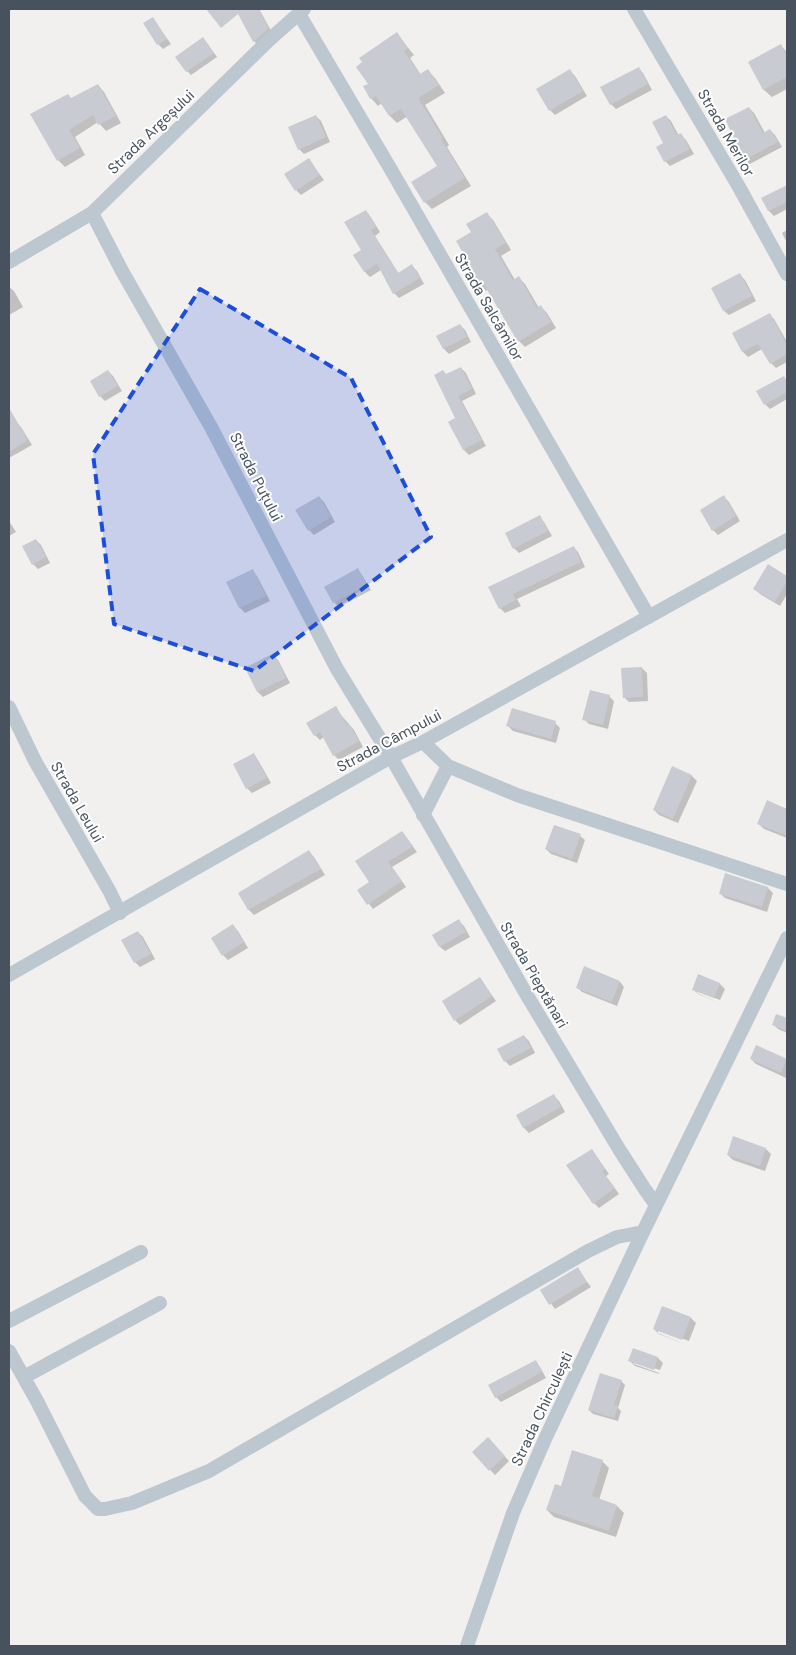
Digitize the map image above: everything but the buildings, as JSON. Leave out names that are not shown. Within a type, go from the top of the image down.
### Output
[{"type":"street","name":"Strada Merilor","points":[[634,9],[739,187],[787,274]]},
{"type":"street","name":"Strada Argeșului","points":[[9,262],[92,213],[161,144],[302,11]]},
{"type":"street","name":"Strada Salcâmilor","points":[[302,11],[390,168],[650,617]]},
{"type":"street","name":"Strada Puțului","points":[[92,213],[122,271],[211,427],[337,669],[391,757]]},
{"type":"street","name":"Strada Câmpului","points":[[9,975],[391,757],[423,742],[787,540]]},
{"type":"street","name":"Strada Leului","points":[[9,707],[35,761],[110,892],[120,913]]},
{"type":"street","points":[[423,742],[448,766],[517,795],[787,884]]},
{"type":"street","name":"Strada Pieptănari","points":[[391,757],[525,992],[624,1157],[656,1205]]},
{"type":"street","points":[[423,815],[448,766]]},
{"type":"street","name":"Strada Chirculești","points":[[467,1646],[513,1513],[545,1439],[656,1205],[787,938]]},
{"type":"street","points":[[9,1351],[85,1496],[98,1509],[105,1509],[132,1503],[208,1471],[588,1251],[617,1237],[643,1232]]},
{"type":"street","points":[[9,1321],[141,1252]]},
{"type":"street","points":[[24,1377],[160,1303]]},
{"type":"highlighted area","points":[[200,289],[351,378],[431,537],[254,671],[114,624],[93,454]]}]
